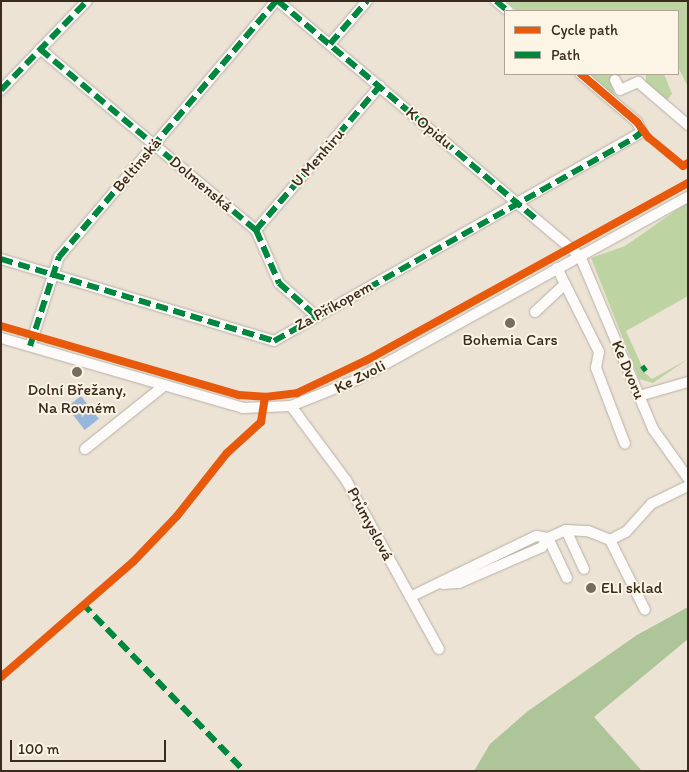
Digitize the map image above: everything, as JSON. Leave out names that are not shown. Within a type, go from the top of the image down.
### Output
[{"type":"street","points":[[1,90],[87,1]]},
{"type":"street","name":"K Opidu","points":[[277,1],[580,256]]},
{"type":"street","name":"Beltinská","points":[[30,346],[51,274],[59,257],[277,1]]},
{"type":"street","points":[[330,44],[366,1]]},
{"type":"street","points":[[496,1],[507,10]]},
{"type":"street","name":"Dolmenská","points":[[40,49],[256,230],[279,283],[316,316]]},
{"type":"street","name":"Za Příkopem","points":[[1,259],[274,341],[519,204],[642,132],[637,122],[582,75]]},
{"type":"street","points":[[615,80],[620,90],[638,82],[688,125]]},
{"type":"street","name":"U Menhiru","points":[[256,230],[380,86]]},
{"type":"street","name":"Ke Zvoli","points":[[1,338],[243,408],[291,406],[356,380],[688,197]]},
{"type":"street","name":"Ke Dvoru","points":[[580,256],[653,430],[688,478]]},
{"type":"street","points":[[557,268],[599,352],[596,368],[625,444]]},
{"type":"street","points":[[535,312],[565,284]]},
{"type":"street","points":[[639,396],[688,382]]},
{"type":"street","points":[[85,449],[165,385]]},
{"type":"street","name":"Průmyslová","points":[[291,406],[346,480],[439,649]]},
{"type":"street","points":[[610,540],[626,532],[650,504],[688,486]]},
{"type":"street","points":[[410,597],[442,584],[459,583],[492,569],[542,547],[548,538],[566,530],[588,531],[610,540],[645,610]]},
{"type":"street","points":[[566,530],[584,569]]},
{"type":"street","points":[[548,538],[566,578]]},
{"type":"green space","points":[[506,1],[688,1],[688,87],[679,69],[679,10],[516,10]]},
{"type":"green space","points":[[590,75],[622,75],[610,80],[615,96]]},
{"type":"green space","points":[[646,75],[664,75],[672,94],[667,100],[646,84]]},
{"type":"green space","points":[[688,202],[688,296],[626,331],[645,373],[652,379],[688,359],[653,383],[639,379],[591,258],[625,246]]},
{"type":"green space","points":[[688,607],[688,639],[594,717],[642,771],[474,771],[490,744],[528,711],[637,635]]},
{"type":"water","points":[[81,396],[99,419],[85,430],[67,407]]},
{"type":"marked path","points":[[1,90],[87,1]]},
{"type":"marked path","points":[[30,346],[59,257],[276,1]]},
{"type":"marked path","points":[[278,1],[538,221]]},
{"type":"marked path","points":[[330,44],[367,1]]},
{"type":"marked path","points":[[496,1],[507,10]]},
{"type":"marked path","points":[[40,49],[256,230],[279,283],[316,316]]},
{"type":"marked path","points":[[256,230],[380,86]]},
{"type":"marked path","points":[[1,259],[274,341],[634,138],[642,132],[640,128]]},
{"type":"marked path","points":[[642,370],[646,367]]},
{"type":"marked path","points":[[82,603],[244,771]]},
{"type":"cycle path","points":[[582,75],[637,122],[648,137],[683,166],[688,163]]},
{"type":"cycle path","points":[[1,677],[133,562],[177,516],[227,453],[261,422],[265,397],[297,393],[367,360],[688,183]]},
{"type":"cycle path","points":[[1,326],[239,395],[265,397]]},
{"type":"place","name":"Bohemia Cars","points":[[510,323]]},
{"type":"place","name":"Dolní Břežany, Na Rovném","points":[[77,372]]},
{"type":"place","name":"ELI sklad","points":[[591,588]]}]
